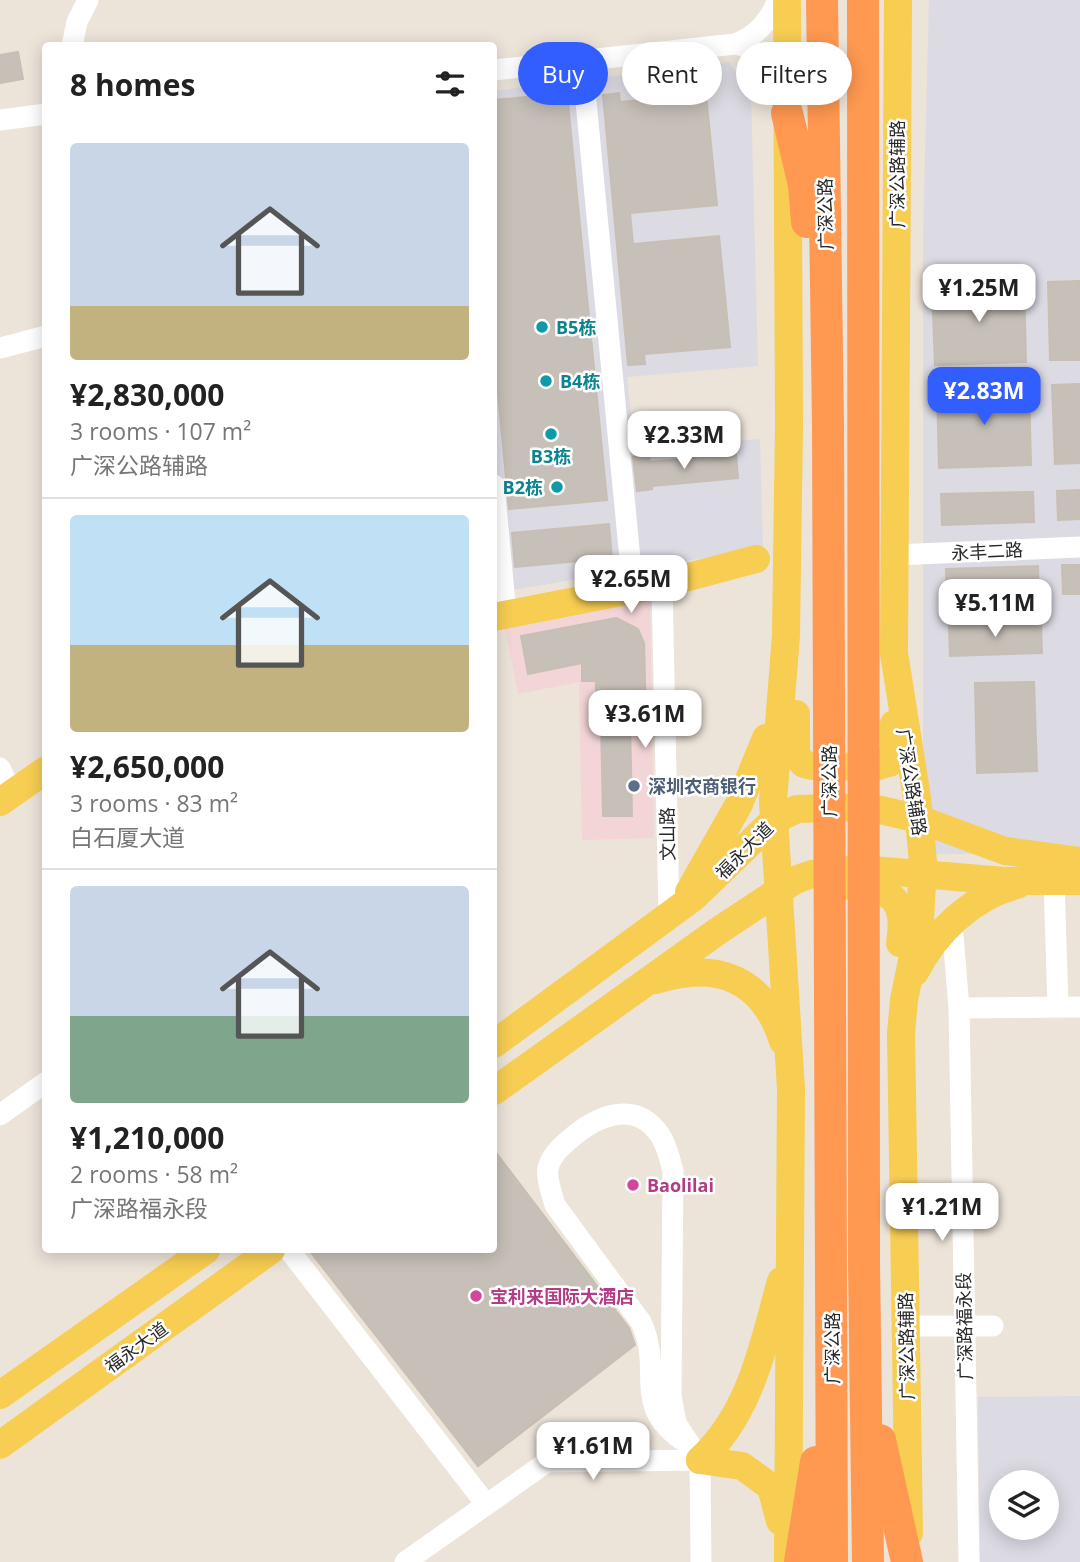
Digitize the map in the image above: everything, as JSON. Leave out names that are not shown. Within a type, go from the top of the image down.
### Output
[{"type":"highway","name":"广深公路","points":[[822,0],[828,425],[832,1562]]},
{"type":"highway","name":"广深公路","points":[[863,0],[864,1264],[868,1562]]},
{"type":"highway","points":[[865,110],[881,0]]},
{"type":"highway","points":[[787,113],[805,194],[813,352],[828,425]]},
{"type":"highway","points":[[792,1560],[832,1367]]},
{"type":"highway","points":[[866,1375],[908,1562]]},
{"type":"main road","points":[[787,0],[789,425],[786,635],[774,768],[774,820],[791,1089],[792,1560]]},
{"type":"main road","name":"广深公路辅路","points":[[898,0],[894,653],[919,819],[923,873],[920,921],[904,1000],[901,1050],[908,1562]]},
{"type":"main road","points":[[500,615],[662,584],[756,559]]},
{"type":"main road","points":[[786,635],[796,697],[795,750],[798,760],[812,766],[874,767],[889,763],[895,743],[894,653]]},
{"type":"main road","points":[[674,912],[752,779],[782,689]]},
{"type":"main road","points":[[6,798],[42,773]]},
{"type":"main road","name":"福永大道","points":[[497,1042],[674,912],[712,881],[774,820],[797,809],[857,807],[919,819],[1005,851],[1080,861]]},
{"type":"main road","points":[[497,1089],[795,880],[827,870],[860,869],[1005,881],[1059,881]]},
{"type":"main road","points":[[904,1000],[924,955],[952,923],[999,890],[1059,881]]},
{"type":"main road","points":[[785,962],[787,911],[796,895],[805,890],[844,886],[870,888],[891,895],[903,914],[893,1004],[901,1050]]},
{"type":"main road","points":[[643,984],[689,972],[727,975],[742,982],[768,1006],[778,1024],[791,1089]]},
{"type":"main road","points":[[694,1452],[722,1440],[750,1392],[792,1245]]},
{"type":"main road","points":[[0,1395],[201,1253]]},
{"type":"main road","name":"福永大道","points":[[0,1445],[267,1253]]},
{"type":"main road","points":[[694,1452],[742,1466],[771,1487],[792,1560]]},
{"type":"street","points":[[73,42],[88,0]]},
{"type":"street","points":[[735,44],[756,34],[766,24],[778,0]]},
{"type":"street","points":[[608,57],[735,44],[747,46],[765,61],[775,75],[787,113]]},
{"type":"street","points":[[497,69],[518,67]]},
{"type":"street","points":[[586,105],[633,590]]},
{"type":"street","points":[[0,120],[42,115]]},
{"type":"street","points":[[0,348],[42,337]]},
{"type":"street","name":"永丰二路","points":[[894,555],[1080,547]]},
{"type":"street","points":[[497,550],[500,615]]},
{"type":"street","name":"文山路","points":[[662,584],[674,912]]},
{"type":"street","points":[[0,768],[6,798]]},
{"type":"street","points":[[1058,1007],[1059,881]]},
{"type":"street","name":"广深路福永段","points":[[952,923],[959,1008],[969,1562]]},
{"type":"street","points":[[959,1008],[1080,1007]]},
{"type":"street","points":[[0,1115],[42,1085]]},
{"type":"street","points":[[694,1452],[667,1431],[651,1406],[647,1336],[641,1322],[555,1205],[549,1186],[548,1168],[559,1148],[596,1119],[620,1112],[641,1117],[661,1136],[673,1171],[671,1395],[676,1423],[694,1452],[701,1562]]},
{"type":"street","points":[[291,1253],[486,1504]]},
{"type":"street","points":[[906,1326],[993,1325]]},
{"type":"street","points":[[405,1562],[547,1462],[694,1452]]},
{"type":"shaded area","points":[[929,0],[1080,0],[1080,854],[923,854],[923,238]]},
{"type":"shaded area","points":[[729,62],[736,72],[736,105],[751,105],[758,366],[627,377],[634,449],[760,439],[763,548],[497,592],[497,91],[518,88],[518,105],[608,105],[608,77],[622,75],[622,105],[722,105],[722,63]]},
{"type":"shaded area","points":[[650,601],[654,838],[582,840],[579,682],[518,694],[505,629]]},
{"type":"shaded area","points":[[1080,1396],[1080,1562],[980,1562],[978,1397]]},
{"type":"building","points":[[18,52],[23,79],[0,83],[0,55]]},
{"type":"building","points":[[619,93],[622,105],[707,105],[717,205],[630,213],[633,244],[719,236],[730,347],[644,354],[645,364],[628,365],[604,105],[608,105],[608,94]]},
{"type":"building","points":[[518,98],[518,105],[568,105],[607,500],[509,509],[497,383],[497,100]]},
{"type":"building","points":[[1080,281],[1080,360],[1050,360],[1048,282]]},
{"type":"building","points":[[1024,284],[1026,362],[935,365],[932,287]]},
{"type":"building","points":[[1080,384],[1080,463],[1055,464],[1052,385]]},
{"type":"building","points":[[1029,387],[1031,465],[939,468],[937,389]]},
{"type":"building","points":[[736,454],[738,478],[652,486],[652,489],[637,491],[633,457],[649,456],[650,462]]},
{"type":"building","points":[[1080,490],[1080,519],[1058,520],[1057,491]]},
{"type":"building","points":[[1033,492],[1034,522],[942,525],[941,494]]},
{"type":"building","points":[[609,524],[612,558],[515,567],[512,533]]},
{"type":"building","points":[[1062,565],[1080,565],[1080,594],[1063,594]]},
{"type":"building","points":[[1038,566],[1039,596],[947,599],[946,569]]},
{"type":"building","points":[[616,618],[638,629],[644,643],[646,720],[630,720],[632,816],[603,816],[601,721],[596,721],[596,681],[582,681],[582,663],[528,674],[521,636]]},
{"type":"building","points":[[1041,623],[1042,653],[950,656],[949,625]]},
{"type":"building","points":[[1034,682],[1037,771],[977,773],[975,683]]},
{"type":"building","name":"宝利来国际大酒店","points":[[497,1154],[629,1328],[635,1345],[478,1466],[311,1253],[497,1253]]},
{"type":"place","name":"B5栋","points":[[542,327]]},
{"type":"place","name":"B4栋","points":[[546,381]]},
{"type":"place","name":"B3栋","points":[[551,434]]},
{"type":"place","name":"B2栋","points":[[557,487]]},
{"type":"place","name":"深圳农商银行","points":[[634,786]]},
{"type":"place","name":"Baolilai","points":[[633,1185]]},
{"type":"place","name":"宝利来国际大酒店","points":[[476,1296]]}]
